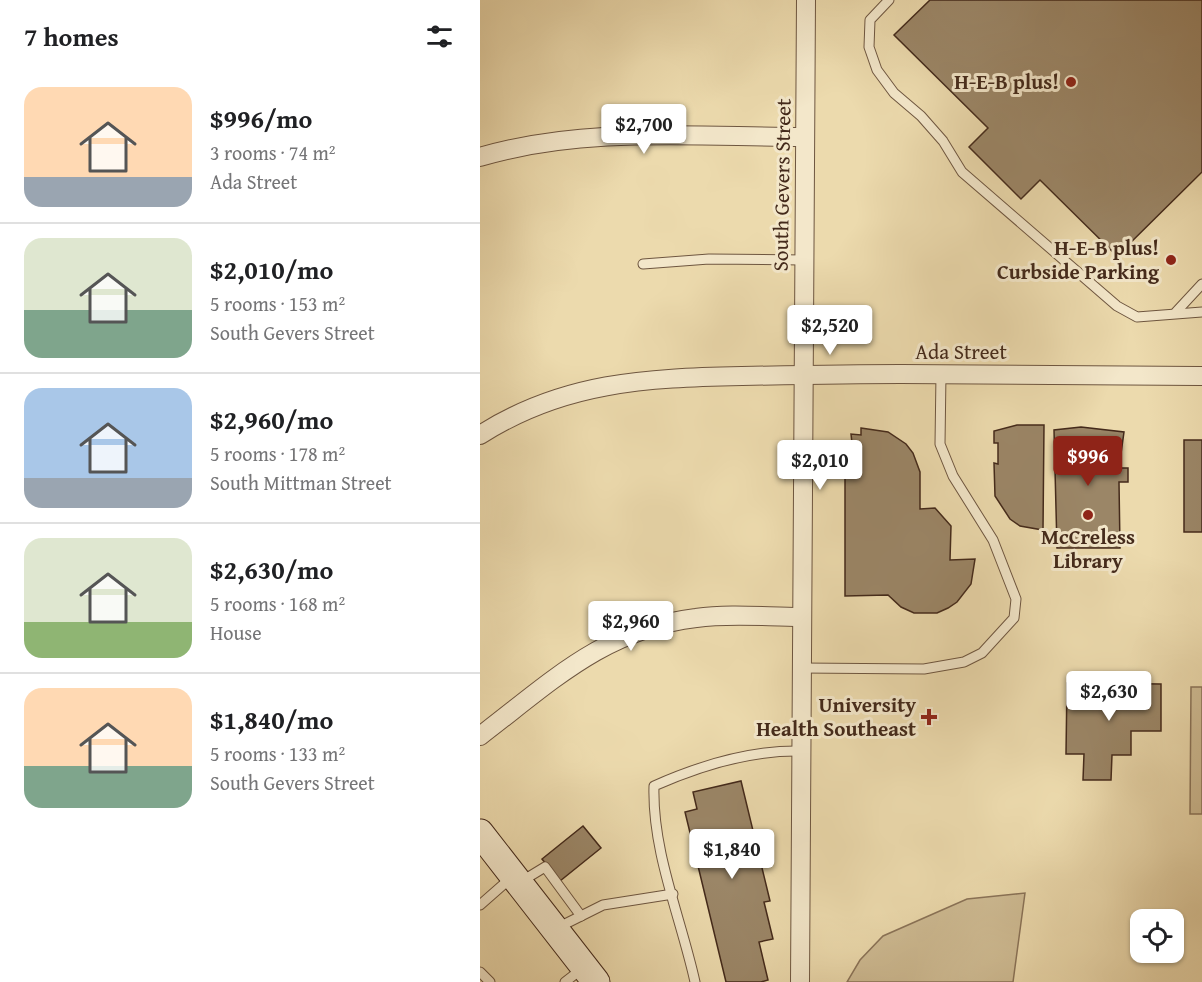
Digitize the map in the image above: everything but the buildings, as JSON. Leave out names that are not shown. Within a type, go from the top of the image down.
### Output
[{"type":"main road","points":[[480,833],[555,929],[582,977]]},
{"type":"street","name":"South Gevers Street","points":[[800,982],[806,0]]},
{"type":"street","points":[[480,157],[549,141],[590,137],[805,137]]},
{"type":"street","name":"Ada Street","points":[[480,435],[562,396],[617,383],[663,377],[803,374],[1202,375]]},
{"type":"street","points":[[480,736],[580,659],[620,637],[664,623],[697,617],[801,617]]},
{"type":"lane","points":[[889,0],[870,20],[869,47],[877,70],[894,93],[921,116],[943,141],[962,171],[1117,306],[1137,317],[1156,317],[1176,312],[1202,312]]},
{"type":"lane","points":[[643,264],[710,259],[804,260]]},
{"type":"lane","points":[[1176,312],[1202,284]]},
{"type":"lane","points":[[801,668],[924,669],[964,662],[982,653],[1014,618],[1016,599],[993,540],[953,476],[940,444],[941,374]]},
{"type":"lane","points":[[694,982],[660,841],[653,802],[654,786],[682,774],[732,759],[775,750],[801,751]]},
{"type":"lane","points":[[480,906],[516,880],[544,867],[581,916]]},
{"type":"lane","points":[[555,929],[603,905],[673,894]]},
{"type":"lane","points":[[480,972],[490,982]]},
{"type":"shaded area","points":[[1191,687],[1202,687],[1202,814],[1190,814]]},
{"type":"shaded area","points":[[1025,893],[1013,982],[847,982],[860,960],[883,936],[967,899]]},
{"type":"place","name":"H-E-B plus!","points":[[1071,82]]},
{"type":"place","name":"H-E-B plus! Curbside Parking","points":[[1171,260]]},
{"type":"place","name":"McCreless Library","points":[[1088,515]]},
{"type":"place","name":"University Health Southeast","points":[[929,717]]}]
